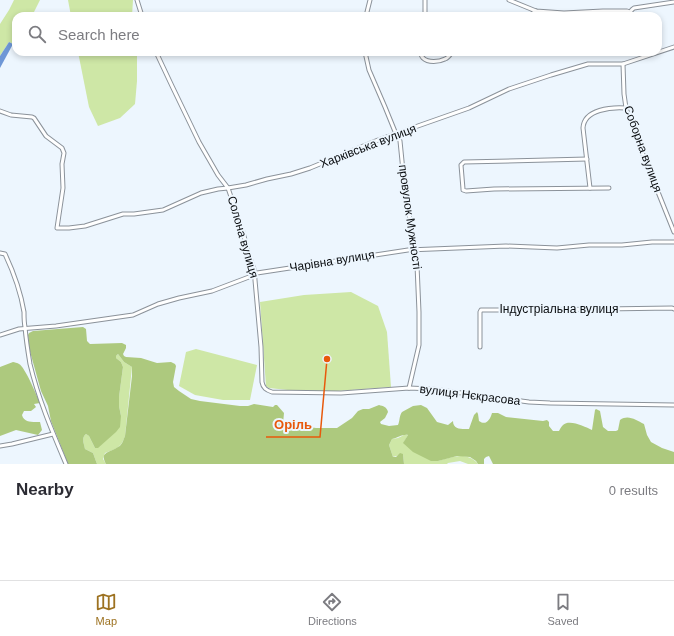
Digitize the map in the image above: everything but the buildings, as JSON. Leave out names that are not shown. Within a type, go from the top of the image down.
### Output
[{"type":"street","points":[[137,0],[141,12]]},
{"type":"street","points":[[367,12],[370,0]]},
{"type":"street","points":[[425,12],[426,0]]},
{"type":"street","points":[[509,0],[536,11],[550,12]]},
{"type":"street","points":[[630,12],[631,10],[638,7],[674,2]]},
{"type":"street","points":[[584,12],[628,12]]},
{"type":"street","name":"Харківська вулиця","points":[[662,51],[674,47]]},
{"type":"street","name":"Солона вулиця","points":[[158,56],[198,142],[218,175],[228,188],[243,232],[255,274],[261,347],[262,382],[263,387],[266,390]]},
{"type":"street","name":"провулок Мужності","points":[[366,56],[369,70],[400,141],[404,181],[417,265],[420,312],[419,345],[409,388]]},
{"type":"street","points":[[422,56],[427,60],[433,61],[447,59],[449,56]]},
{"type":"street","name":"Харківська вулиця","points":[[0,111],[11,115],[34,118],[46,136],[64,151],[62,164],[63,188],[57,228],[70,228],[84,226],[123,214],[163,210],[201,193],[246,185],[310,168],[363,146],[470,108],[509,89],[588,64],[623,64],[646,56]]},
{"type":"street","name":"Соборна вулиця","points":[[623,64],[626,108],[674,232]]},
{"type":"street","points":[[590,188],[588,159],[583,128],[585,119],[592,114],[609,108],[626,108]]},
{"type":"street","points":[[588,159],[464,162],[461,165],[463,190],[609,188]]},
{"type":"street","name":"Чарівна вулиця","points":[[0,335],[19,329],[56,326],[133,315],[158,304],[212,291],[255,274],[394,251],[506,246],[557,248],[589,245],[674,242]]},
{"type":"street","points":[[0,253],[5,254],[19,294],[24,312],[30,363],[36,386],[53,434],[66,464]]},
{"type":"street","name":"Індустріальна вулиця","points":[[480,347],[481,310],[674,309]]},
{"type":"street","name":"вулиця Нєкрасова","points":[[266,390],[272,392],[341,392],[409,388],[432,389],[529,402],[674,405]]},
{"type":"street","points":[[0,446],[53,434]]},
{"type":"green space","points":[[14,0],[40,0],[34,12],[12,12],[12,44],[9,42],[0,56],[0,24]]},
{"type":"green space","points":[[68,0],[133,0],[132,12],[70,12]]},
{"type":"green space","points":[[79,56],[137,56],[135,104],[120,118],[98,126],[89,107]]},
{"type":"green space","points":[[351,292],[378,306],[387,332],[391,387],[337,391],[297,391],[269,388],[266,386],[260,302],[304,295]]},
{"type":"green space","points":[[83,327],[86,329],[87,341],[90,344],[122,343],[126,345],[123,354],[126,357],[141,358],[157,363],[171,362],[175,364],[176,366],[173,382],[174,387],[191,399],[240,406],[254,404],[273,407],[277,405],[284,413],[283,424],[316,428],[337,428],[352,418],[358,411],[379,405],[386,408],[388,412],[385,418],[380,422],[381,424],[389,426],[398,425],[402,412],[413,406],[421,405],[427,408],[437,422],[448,425],[453,421],[453,424],[456,427],[461,429],[469,429],[474,415],[477,412],[479,421],[484,423],[489,420],[492,413],[498,413],[506,417],[543,421],[547,420],[553,431],[559,431],[566,423],[578,424],[592,430],[596,409],[600,411],[603,427],[608,431],[618,430],[620,420],[623,418],[632,418],[644,424],[651,442],[674,452],[674,464],[493,464],[489,456],[484,459],[484,464],[478,464],[470,457],[457,456],[438,461],[431,461],[413,452],[403,443],[408,435],[406,435],[392,439],[389,445],[393,457],[396,457],[400,453],[403,454],[404,464],[106,464],[104,460],[105,454],[120,445],[125,436],[132,376],[132,367],[124,362],[118,354],[116,358],[121,362],[123,367],[119,397],[121,416],[120,427],[98,448],[95,448],[89,436],[86,434],[84,436],[83,441],[85,449],[93,453],[97,464],[68,464],[51,421],[48,406],[41,391],[29,348],[28,335],[33,331]]},
{"type":"green space","points":[[196,349],[257,365],[250,400],[223,400],[195,395],[179,386],[186,352]]},
{"type":"green space","points":[[118,354],[124,362],[132,367],[125,436],[118,448],[105,453],[103,459],[106,464],[97,464],[93,453],[85,449],[83,439],[86,434],[89,436],[95,448],[121,416],[119,397],[123,367],[121,362],[116,358]]},
{"type":"green space","points":[[13,362],[22,366],[40,403],[34,404],[36,407],[31,411],[24,411],[22,415],[27,421],[40,422],[42,430],[38,435],[16,430],[0,436],[0,367]]},
{"type":"green space","points":[[408,435],[404,442],[438,461],[464,456],[469,457],[478,464],[468,464],[460,461],[447,464],[404,464],[403,454],[393,457],[389,445],[392,439]]},
{"type":"water","points":[[9,42],[12,44],[0,68],[0,56]]},
{"type":"place","name":"Оріль","points":[[327,359]]}]
